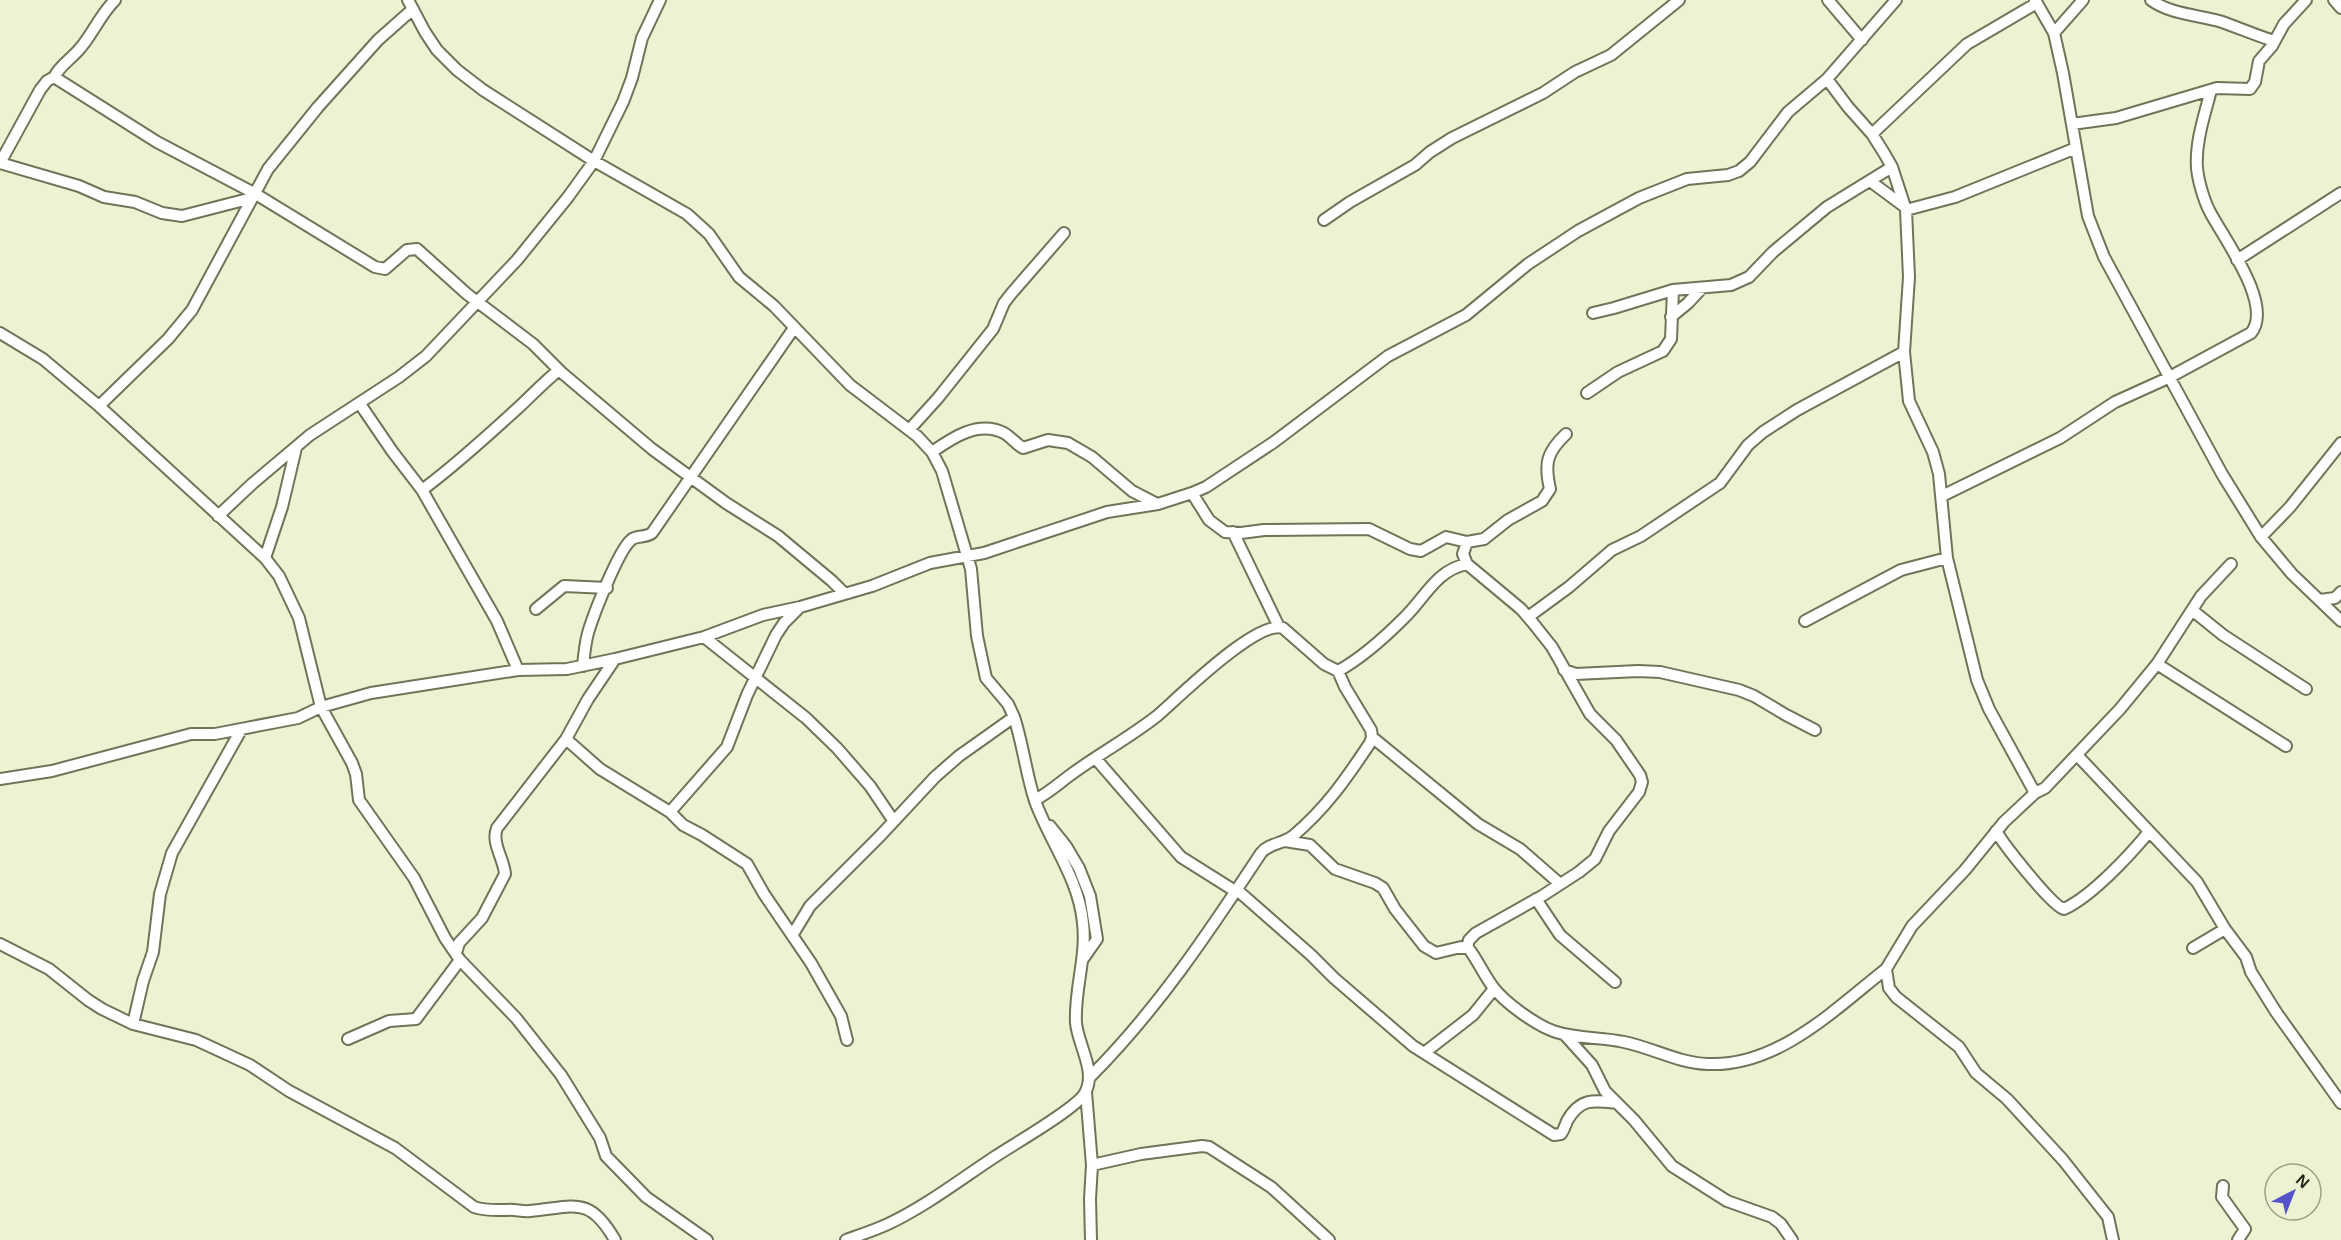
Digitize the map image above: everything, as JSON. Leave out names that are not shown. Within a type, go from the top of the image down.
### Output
[{"type":"street","points":[[115,0],[95,24],[81,48],[40,90],[0,162],[79,186],[104,197],[135,202],[172,215],[182,216],[253,195]]},
{"type":"street","points":[[218,516],[310,435],[360,404],[426,356],[478,303],[552,219],[594,161],[623,102],[642,38],[660,0]]},
{"type":"street","points":[[1324,220],[1350,202],[1414,165],[1452,138],[1543,93],[1575,72],[1611,56],[1679,0]]},
{"type":"street","points":[[1828,0],[1862,40]]},
{"type":"street","points":[[0,779],[52,771],[191,734],[215,734],[298,718],[321,707],[371,693],[518,670],[567,669],[615,659],[704,637],[763,615],[845,594],[930,563],[949,558],[968,557],[1107,512],[1158,504],[1192,493],[1206,487],[1274,442],[1388,356],[1466,315],[1528,264],[1578,231],[1639,198],[1687,179],[1728,175],[1739,171],[1750,162],[1788,112],[1827,80],[1896,0]]},
{"type":"street","points":[[2054,33],[2083,0]]},
{"type":"street","points":[[2151,0],[2183,13],[2217,21],[2274,41]]},
{"type":"street","points":[[2183,13],[2187,0]]},
{"type":"street","points":[[2072,124],[2116,118],[2211,90],[2252,87],[2259,61],[2289,18],[2306,0]]},
{"type":"street","points":[[2334,0],[2341,8]]},
{"type":"street","points":[[1872,134],[1967,44],[2036,2],[2054,33],[2088,216],[2095,237],[2133,315],[2222,474],[2261,537],[2292,574],[2341,621]]},
{"type":"street","points":[[99,406],[168,339],[192,310],[268,169],[318,107],[410,4],[437,50],[457,70],[483,90],[594,161],[680,209],[698,222],[739,277],[774,306],[850,385],[909,430],[932,452],[942,471],[968,557],[977,636],[984,673],[988,683],[1008,704],[1014,717],[1035,800],[1080,900],[1083,925],[1082,961],[1076,1022],[1090,1077]]},
{"type":"street","points":[[54,77],[149,137],[380,270],[385,269],[407,250],[417,249],[478,303],[533,344],[559,370],[652,449],[726,503],[778,536],[845,594]]},
{"type":"street","points":[[1827,80],[1872,134],[1892,167],[1905,208],[1910,277],[1904,352],[1909,401],[1933,452],[1940,474],[1947,558],[1977,680],[1989,709],[2036,793]]},
{"type":"street","points":[[1942,496],[2060,438],[2126,395],[2168,378],[2251,333],[2256,326],[2258,311],[2256,299],[2208,209],[2197,168],[2201,131],[2211,90]]},
{"type":"street","points":[[1905,208],[1955,197],[2076,148]]},
{"type":"street","points":[[1593,313],[1672,290],[1731,285],[1749,278],[1794,233],[1844,195],[1892,167]]},
{"type":"street","points":[[1870,181],[1905,208]]},
{"type":"street","points":[[2237,260],[2341,193]]},
{"type":"street","points":[[909,430],[981,346],[997,323],[1004,303],[1064,233]]},
{"type":"street","points":[[1671,317],[1702,288]]},
{"type":"street","points":[[1587,393],[1618,372],[1663,351],[1671,339],[1672,290]]},
{"type":"street","points":[[583,666],[588,634],[617,563],[631,540],[646,537],[652,533],[794,328]]},
{"type":"street","points":[[0,333],[43,359],[99,406],[265,558],[279,576],[299,618],[321,707],[352,763],[359,800],[414,878],[439,928],[458,956],[516,1018],[561,1075],[600,1138],[604,1154],[610,1162],[646,1197],[707,1240]]},
{"type":"street","points":[[1528,617],[1569,587],[1612,550],[1641,536],[1720,483],[1748,445],[1763,432],[1797,410],[1904,352]]},
{"type":"street","points":[[422,490],[460,461],[535,389],[559,370]]},
{"type":"street","points":[[360,404],[422,490],[497,621],[518,670]]},
{"type":"street","points":[[932,452],[955,437],[981,430],[1004,433],[1023,448],[1048,440],[1068,443],[1092,457],[1132,491],[1158,504]]},
{"type":"street","points":[[1192,493],[1209,520],[1217,528],[1233,532],[1369,529],[1410,549],[1420,550],[1446,537],[1467,542],[1484,539],[1508,520],[1546,497],[1550,489],[1546,472],[1549,454],[1566,434]]},
{"type":"street","points":[[2261,537],[2290,507],[2341,443]]},
{"type":"street","points":[[265,558],[282,507],[296,448]]},
{"type":"street","points":[[1091,1240],[1092,1165],[1086,1092],[1090,1077],[1115,1051],[1173,980],[1215,923],[1264,849],[1286,841],[1322,810],[1332,799],[1372,737],[1371,730],[1338,671],[1324,664],[1292,635],[1279,627],[1254,580],[1233,532]]},
{"type":"street","points":[[1467,542],[1463,554],[1467,564],[1528,617],[1552,647],[1590,714],[1616,740],[1640,775],[1642,782],[1638,792],[1609,831],[1595,859],[1536,899],[1476,933],[1469,940],[1467,947],[1494,989],[1529,1018],[1548,1029],[1564,1034],[1626,1043],[1689,1062],[1724,1063],[1754,1057],[1785,1044],[1886,969],[1908,932],[1965,870],[1996,831],[2044,788],[2120,709],[2157,663],[2201,596],[2231,564]]},
{"type":"street","points":[[1805,621],[1901,570],[1947,558]]},
{"type":"street","points":[[1338,671],[1395,627],[1444,573],[1467,564]]},
{"type":"street","points":[[536,609],[564,586],[607,588]]},
{"type":"street","points":[[2320,600],[2335,597],[2341,592]]},
{"type":"street","points":[[670,812],[727,747],[755,676],[784,623],[800,607]]},
{"type":"street","points":[[2192,610],[2223,635],[2306,689]]},
{"type":"street","points":[[1035,800],[1050,792],[1069,776],[1155,717],[1229,654],[1263,630],[1279,627]]},
{"type":"street","points":[[704,637],[806,718],[846,757],[893,820]]},
{"type":"street","points":[[348,1039],[390,1021],[416,1019],[458,956],[459,943],[482,918],[505,874],[497,846],[495,833],[497,828],[566,739],[588,699],[615,659]]},
{"type":"street","points":[[2157,663],[2286,746]]},
{"type":"street","points":[[1563,670],[1576,674],[1660,672],[1739,690],[1815,730]]},
{"type":"street","points":[[793,934],[810,906],[952,762],[1014,717]]},
{"type":"street","points":[[133,1024],[143,981],[153,952],[160,894],[172,853],[241,730]]},
{"type":"street","points":[[1372,737],[1478,824],[1520,849],[1559,883]]},
{"type":"street","points":[[566,739],[600,769],[670,812],[683,825],[747,864],[764,894],[793,934],[841,1016],[847,1040]]},
{"type":"street","points":[[2077,755],[2197,882],[2225,929],[2246,957],[2252,972],[2276,1012],[2341,1103]]},
{"type":"street","points":[[1096,759],[1180,857],[1236,890],[1373,1012],[1425,1053],[1554,1135],[1561,1134],[1569,1118],[1582,1103],[1598,1100],[1617,1103]]},
{"type":"street","points":[[1996,831],[2013,855],[2058,907],[2064,909],[2077,903],[2117,866],[2149,831]]},
{"type":"street","points":[[1286,841],[1310,845],[1335,869],[1383,888],[1395,909],[1427,949],[1436,953],[1467,947]]},
{"type":"street","points":[[1536,899],[1560,935],[1615,982]]},
{"type":"street","points":[[2193,948],[2225,929]]},
{"type":"street","points":[[0,945],[49,969],[88,1000],[133,1024],[196,1040],[250,1065],[289,1091],[396,1148],[474,1207],[483,1210],[527,1211],[568,1206],[587,1209],[598,1215],[615,1240]]},
{"type":"street","points":[[1886,969],[1889,988],[1896,997],[1959,1047],[1976,1073],[2007,1099],[2084,1185],[2108,1217],[2114,1240]]},
{"type":"street","points":[[1425,1053],[1473,1015],[1494,989]]},
{"type":"street","points":[[1564,1034],[1583,1054],[1605,1091],[1648,1136],[1672,1166],[1727,1201],[1772,1216],[1792,1240]]},
{"type":"street","points":[[846,1240],[888,1224],[912,1211],[1071,1107],[1086,1092]]},
{"type":"street","points":[[1092,1165],[1141,1154],[1209,1147],[1271,1187],[1329,1240]]},
{"type":"street","points":[[2223,1186],[2221,1195],[2223,1200],[2246,1228],[2238,1240]]}]
